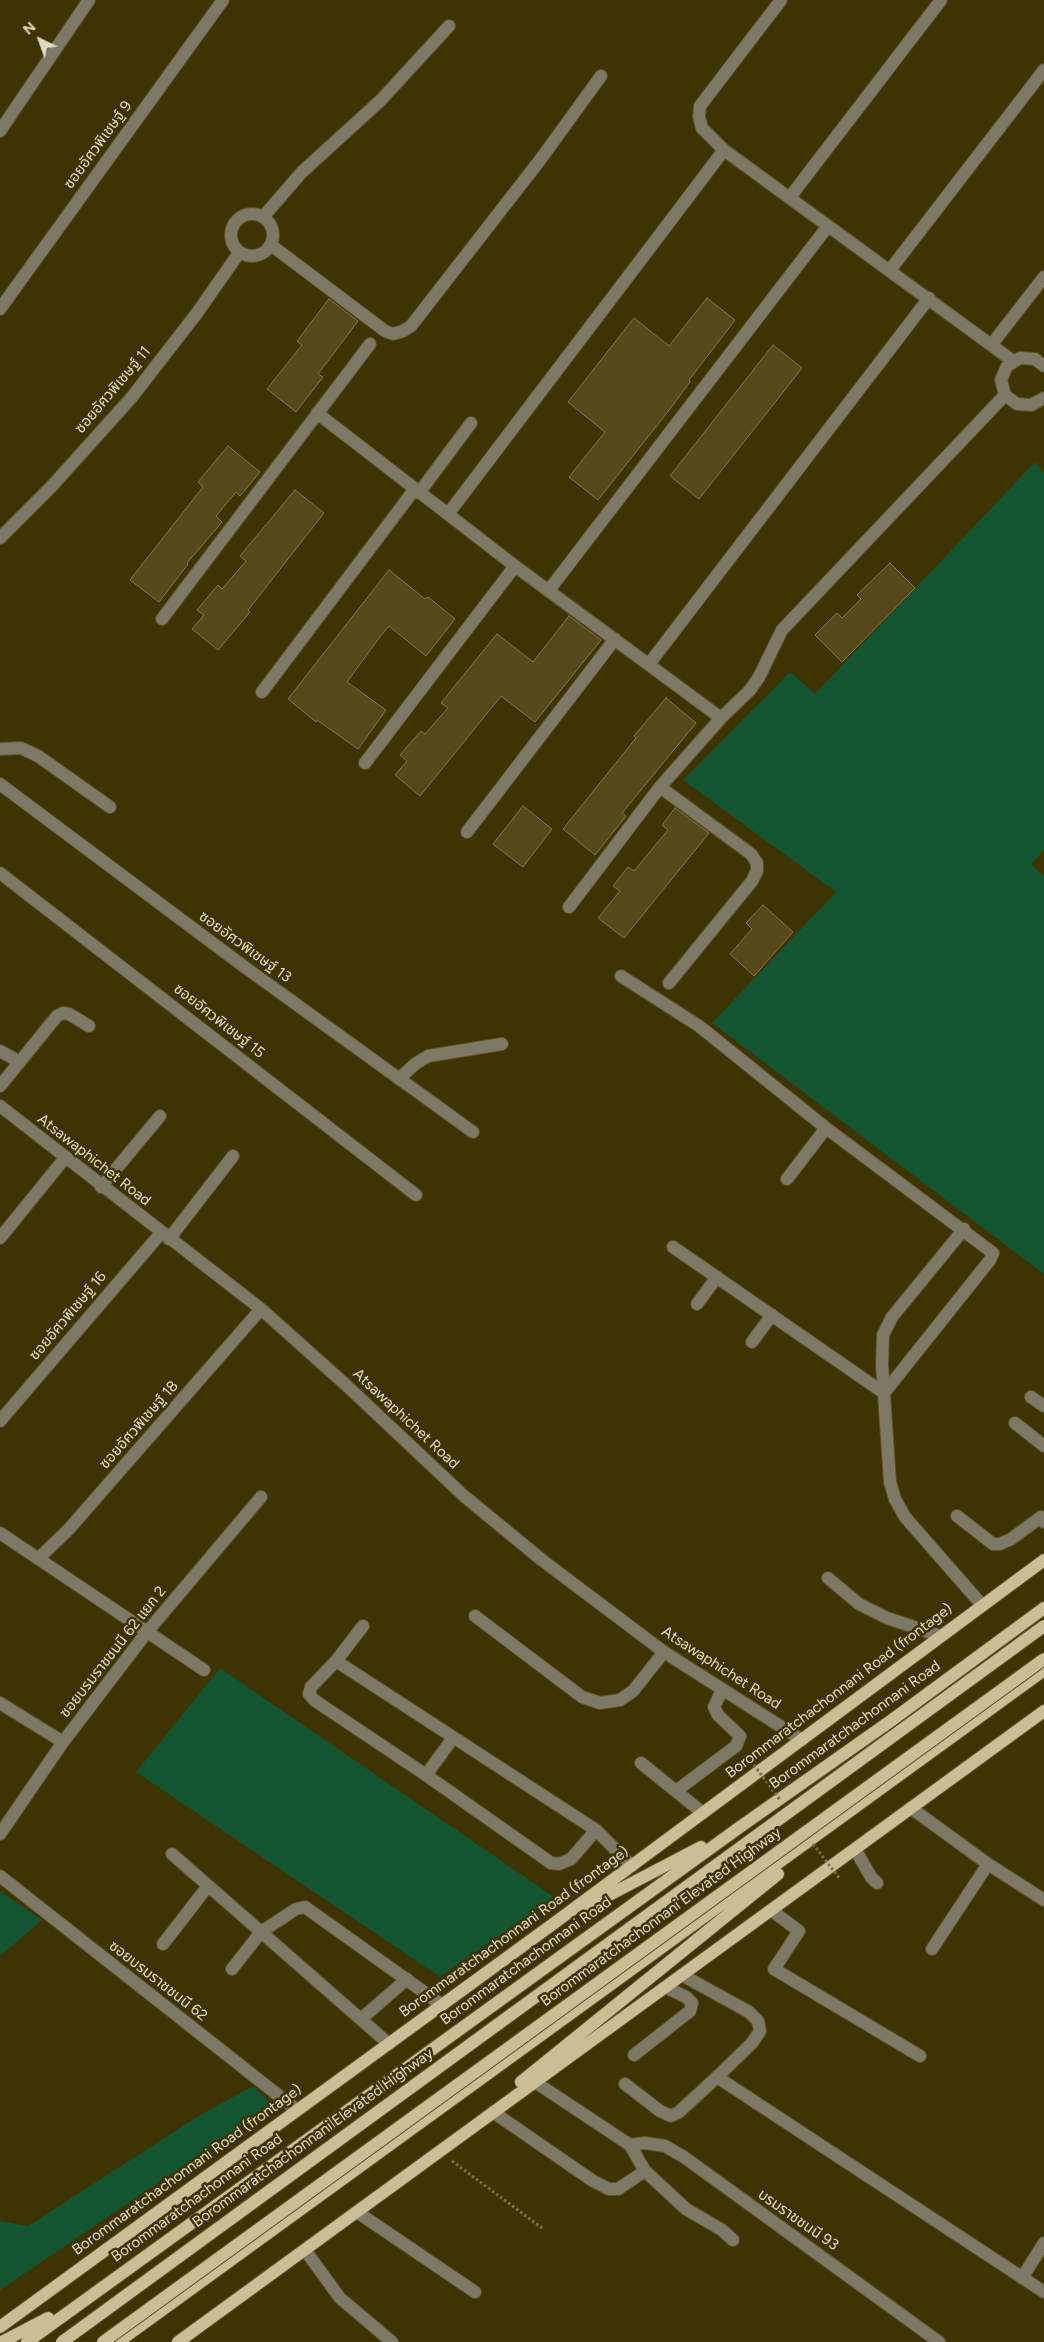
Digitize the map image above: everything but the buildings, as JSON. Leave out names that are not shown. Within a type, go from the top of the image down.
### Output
[{"type":"main road","name":"Borommaratchachonnani Road (frontage)","points":[[0,2326],[553,1924],[1044,1560]]},
{"type":"main road","name":"Borommaratchachonnani Road","points":[[27,2342],[740,1827],[892,1720],[1044,1608]]},
{"type":"main road","name":"Borommaratchachonnani Elevated Highway","points":[[62,2342],[1044,1626]]},
{"type":"main road","name":"Borommaratchachonnani Elevated Highway","points":[[103,2342],[1044,1659]]},
{"type":"main road","points":[[118,2342],[1044,1670]]},
{"type":"main road","points":[[185,2341],[493,2112],[1044,1711]]},
{"type":"main road","points":[[553,1924],[740,1827]]},
{"type":"main road","points":[[396,2184],[805,1852],[808,1842]]},
{"type":"main road","points":[[2,2342],[105,2285]]},
{"type":"main road","points":[[0,2318],[18,2313]]},
{"type":"street","points":[[0,131],[89,0]]},
{"type":"street","name":"ซอยอัศวพิเชษฐ์ 9","points":[[0,309],[223,0]]},
{"type":"street","points":[[781,0],[700,106],[699,117],[702,128],[724,150],[1013,361]]},
{"type":"street","points":[[790,197],[941,0]]},
{"type":"street","points":[[263,216],[302,172],[381,100],[449,26]]},
{"type":"street","points":[[890,270],[1044,70]]},
{"type":"street","points":[[271,245],[385,331],[393,334],[404,332],[540,160],[601,76]]},
{"type":"street","points":[[448,514],[724,150]]},
{"type":"street","points":[[245,215],[263,216],[273,229],[271,245],[265,252],[257,256],[239,253],[233,246],[230,237],[231,228],[237,220],[245,215]]},
{"type":"street","points":[[549,590],[828,226]]},
{"type":"street","name":"ซอยอัศวพิเชษฐ์ 11","points":[[0,538],[52,486],[132,397],[197,313],[239,253]]},
{"type":"street","points":[[992,344],[1044,277]]},
{"type":"street","points":[[649,664],[929,298]]},
{"type":"street","points":[[162,619],[370,344]]},
{"type":"street","points":[[1044,366],[1035,359],[1028,357],[1013,361],[1003,372],[1002,388],[1010,400],[1024,406],[1044,398]]},
{"type":"street","points":[[569,907],[660,787],[721,718],[750,690],[760,677],[775,642],[796,614],[1005,395]]},
{"type":"street","points":[[317,413],[515,566],[721,718]]},
{"type":"street","points":[[262,692],[471,422]]},
{"type":"street","points":[[365,763],[515,566]]},
{"type":"street","points":[[467,832],[615,639]]},
{"type":"street","points":[[0,749],[21,748],[38,756],[110,807]]},
{"type":"street","name":"ซอยอัศวพิเชษฐ์ 13","points":[[0,784],[246,968],[473,1132]]},
{"type":"street","points":[[660,787],[751,854],[757,863],[757,872],[752,881],[669,983]]},
{"type":"street","name":"ซอยอัศวพิเชษฐ์ 15","points":[[0,873],[416,1195]]},
{"type":"street","points":[[621,976],[700,1026],[826,1128],[964,1229],[993,1253],[990,1260],[884,1393]]},
{"type":"street","points":[[0,1086],[57,1016],[63,1013],[69,1014],[89,1026]]},
{"type":"street","points":[[399,1079],[415,1064],[428,1056],[502,1044]]},
{"type":"street","points":[[0,1051],[20,1062]]},
{"type":"street","name":"Atsawaphichet Road","points":[[0,1106],[101,1187],[262,1309],[464,1496],[542,1560],[664,1652],[802,1740]]},
{"type":"street","points":[[101,1187],[160,1116]]},
{"type":"street","points":[[787,1179],[826,1128]]},
{"type":"street","name":"ซอยอัศวพิเชษฐ์ 16","points":[[0,1421],[165,1236],[233,1156]]},
{"type":"street","points":[[0,1238],[65,1158]]},
{"type":"street","points":[[964,1229],[892,1316],[883,1335],[884,1393],[890,1482],[895,1499],[905,1517],[982,1605]]},
{"type":"street","points":[[673,1247],[884,1393]]},
{"type":"street","points":[[697,1304],[717,1277]]},
{"type":"street","name":"ซอยอัศวพิเชษฐ์ 18","points":[[38,1560],[69,1529],[262,1309]]},
{"type":"street","points":[[752,1342],[772,1315]]},
{"type":"street","points":[[1031,1397],[1044,1406]]},
{"type":"street","points":[[1015,1423],[1044,1446]]},
{"type":"street","name":"ซอยบรมราชชนนี 62 แยก 2","points":[[0,1834],[63,1742],[146,1632],[261,1497]]},
{"type":"street","points":[[956,1516],[993,1544],[1000,1544],[1011,1539],[1043,1518]]},
{"type":"street","points":[[0,1533],[204,1670]]},
{"type":"street","points":[[828,1578],[860,1604],[887,1618],[941,1636]]},
{"type":"street","points":[[475,1616],[582,1697],[600,1703],[620,1700],[632,1691],[664,1652]]},
{"type":"street","points":[[363,1626],[336,1661],[311,1687],[309,1694],[314,1700],[552,1863],[559,1864],[572,1859],[596,1830]]},
{"type":"street","points":[[336,1661],[596,1830],[632,1866]]},
{"type":"street","points":[[676,1791],[736,1746],[740,1736],[718,1714],[714,1707],[722,1690]]},
{"type":"street","points":[[0,1703],[63,1742]]},
{"type":"street","points":[[426,1775],[453,1738]]},
{"type":"street","points":[[641,1763],[703,1813]]},
{"type":"street","points":[[911,1808],[988,1864],[1044,1900]]},
{"type":"street","points":[[855,1849],[871,1877],[877,1883]]},
{"type":"street","points":[[172,1854],[389,2044]]},
{"type":"street","points":[[932,1949],[988,1864]]},
{"type":"street","name":"ซอยบรมราชชนนี 62","points":[[0,1876],[297,2110]]},
{"type":"street","points":[[163,1944],[208,1886]]},
{"type":"street","points":[[232,1969],[261,1932],[296,1909],[306,1907],[442,2005]]},
{"type":"street","points":[[771,1910],[799,1931],[774,1969],[920,2056]]},
{"type":"street","points":[[625,2084],[660,2111],[671,2116],[679,2112],[717,2077],[752,2043],[760,2031],[758,2021],[749,2012],[682,1975]]},
{"type":"street","points":[[361,2019],[407,1979]]},
{"type":"street","points":[[634,2055],[690,2011],[692,2003],[686,1997],[665,1987]]},
{"type":"street","points":[[717,2077],[1044,2292]]},
{"type":"street","points":[[535,2082],[630,2145],[645,2171],[686,2209],[722,2230],[733,2240]]},
{"type":"street","points":[[493,2112],[593,2181],[609,2189],[618,2189],[645,2171]]},
{"type":"street","name":"บรมราชชนนี 93","points":[[630,2145],[645,2143],[665,2146],[684,2157],[939,2342]]},
{"type":"street","points":[[357,2212],[475,2292]]},
{"type":"street","points":[[1022,2278],[1044,2243]]},
{"type":"street","points":[[305,2250],[340,2298],[392,2342]]},
{"type":"path","points":[[439,2152],[542,2228]]},
{"type":"green space","points":[[1035,462],[1044,473],[1044,850],[1031,864],[1044,876],[1044,1274],[712,1023],[836,892],[683,780],[790,672],[815,694]]},
{"type":"green space","points":[[220,1668],[554,1897],[440,1977],[136,1772]]},
{"type":"green space","points":[[0,1891],[42,1920],[0,1956]]},
{"type":"green space","points":[[253,2086],[273,2105],[0,2290],[0,2221],[28,2226],[200,2115]]}]
